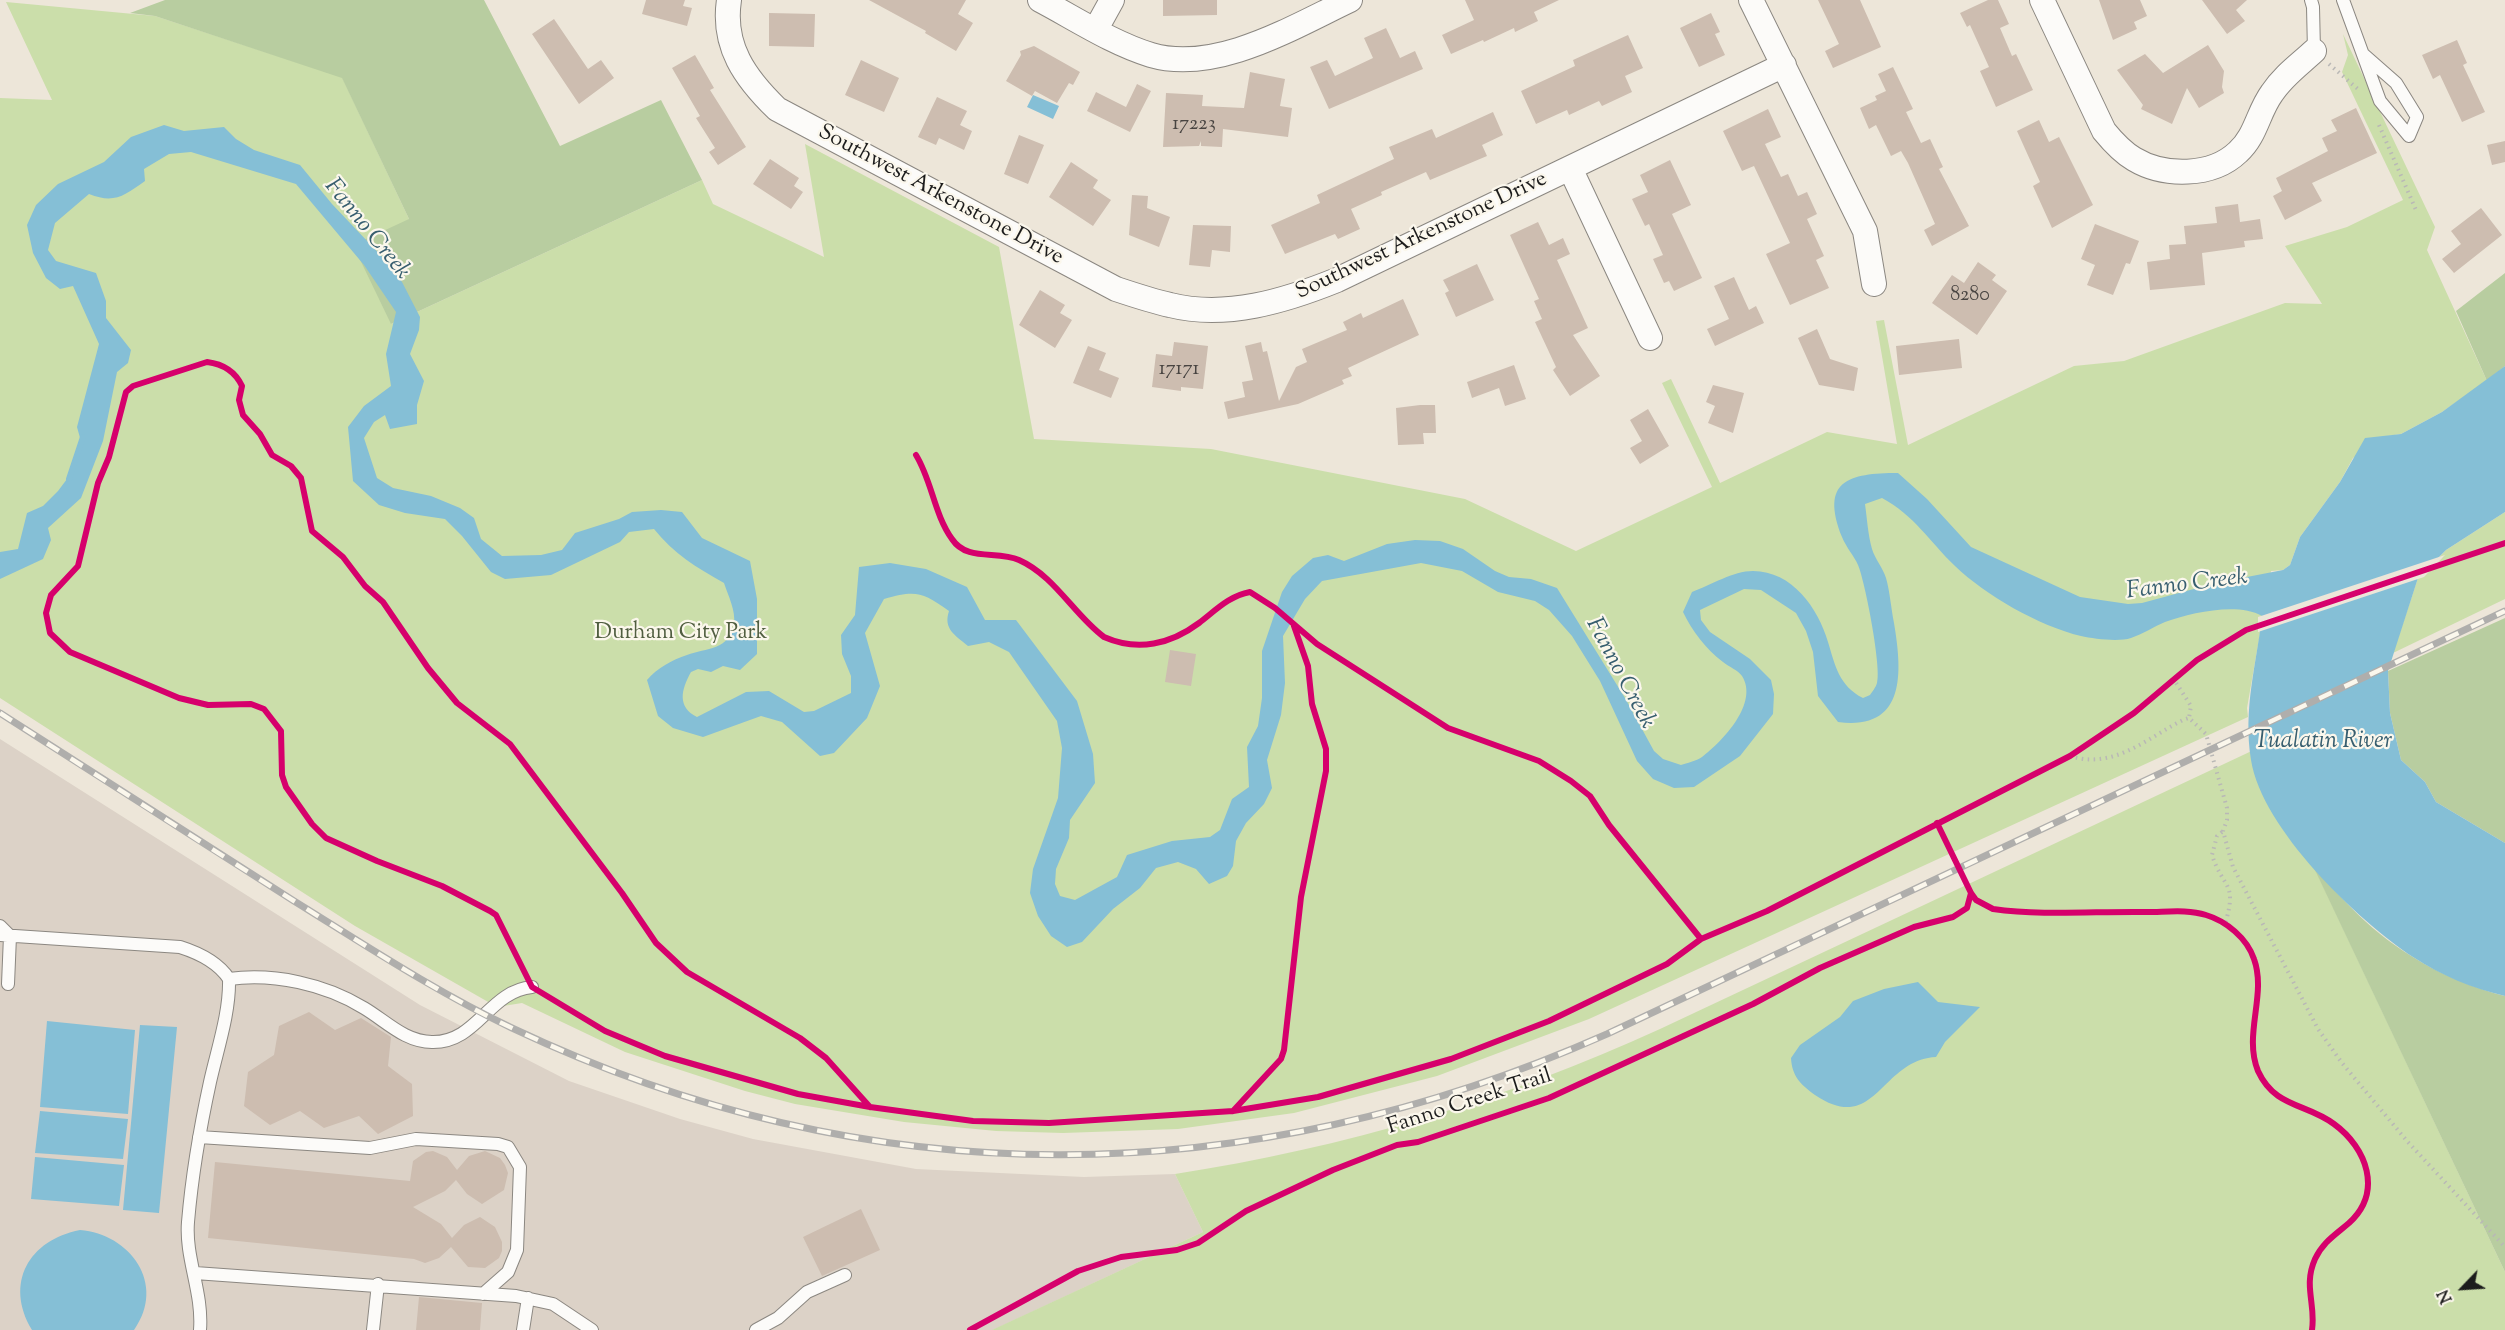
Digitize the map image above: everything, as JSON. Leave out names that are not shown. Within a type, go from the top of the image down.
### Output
[{"type":"street","name":"Southwest Arkenstone Drive","points":[[729,0],[727,15],[734,55],[751,84],[777,109],[1116,290],[1172,306],[1224,309],[1263,305],[1300,295],[1337,280],[1784,65]]},
{"type":"street","points":[[1040,0],[1129,47],[1153,56],[1173,58],[1219,55],[1254,45],[1350,0]]},
{"type":"street","points":[[1096,29],[1112,0]]},
{"type":"street","points":[[1751,0],[1864,231],[1874,284]]},
{"type":"street","points":[[2042,0],[2104,131],[2118,147],[2135,160],[2161,170],[2185,172],[2214,167],[2237,153],[2252,136],[2270,94],[2314,51]]},
{"type":"street","points":[[1570,168],[1650,338]]},
{"type":"lane","points":[[2311,0],[2314,51]]},
{"type":"lane","points":[[2343,0],[2380,101],[2409,136],[2417,117],[2396,83],[2364,54]]},
{"type":"lane","points":[[0,927],[5,936],[8,984]]},
{"type":"lane","points":[[5,936],[180,947],[196,952],[212,963],[229,980]]},
{"type":"lane","points":[[229,980],[261,976],[327,989],[364,1007],[399,1033],[429,1042],[445,1042],[458,1036],[480,1022],[496,1001],[522,988],[532,987]]},
{"type":"lane","points":[[200,1330],[202,1308],[188,1224],[199,1137],[222,1027],[229,980]]},
{"type":"lane","points":[[199,1137],[370,1148],[416,1139],[498,1144],[508,1147],[520,1167],[517,1250],[508,1272],[483,1294]]},
{"type":"lane","points":[[195,1273],[378,1284],[528,1298],[553,1304],[592,1330]]},
{"type":"lane","points":[[756,1330],[778,1318],[807,1292],[845,1275]]},
{"type":"lane","points":[[373,1330],[378,1284]]},
{"type":"lane","points":[[523,1330],[528,1298]]},
{"type":"path","points":[[2314,51],[2365,95]]},
{"type":"path","points":[[2374,115],[2416,210]]},
{"type":"path","points":[[2173,678],[2191,706],[2189,718]]},
{"type":"path","points":[[2070,756],[2081,760],[2112,758],[2189,718]]},
{"type":"path","points":[[2189,718],[2206,734],[2227,808],[2227,820],[2223,831],[2217,836],[2212,855],[2229,886],[2231,896],[2225,924]]},
{"type":"path","points":[[2223,831],[2241,884],[2266,925],[2318,1029],[2342,1063],[2407,1141],[2505,1246]]},
{"type":"shaded area","points":[[0,739],[420,1005],[569,1081],[680,1119],[753,1139],[916,1169],[1084,1177],[1175,1174],[1203,1232],[993,1330],[0,1330]]},
{"type":"green space","points":[[165,0],[484,0],[560,146],[661,100],[702,180],[391,324],[353,245],[409,219],[342,78],[155,16],[130,13]]},
{"type":"green space","name":"Durham City Park","points":[[6,2],[155,16],[342,77],[409,219],[391,324],[702,180],[713,204],[824,257],[805,144],[999,247],[1034,439],[1211,449],[1465,499],[1576,551],[1712,487],[1662,383],[1671,379],[1720,483],[1827,432],[1897,444],[1876,321],[1884,320],[1908,445],[2074,366],[2124,361],[2285,303],[2322,304],[2285,246],[2347,227],[2403,200],[2342,72],[2348,55],[2343,34],[2435,227],[2427,250],[2487,381],[2442,412],[2401,434],[2388,436],[2353,458],[2340,482],[2300,537],[2290,565],[2283,570],[2271,571],[2247,708],[2248,717],[1589,1019],[1437,1076],[1294,1113],[1178,1129],[1063,1133],[996,1131],[904,1122],[795,1104],[745,1091],[625,1052],[522,1003],[497,1007],[355,926],[0,698],[0,98],[52,100]]},
{"type":"green space","points":[[2505,273],[2505,366],[2487,381],[2456,311]]},
{"type":"green space","points":[[2505,512],[2505,599],[2393,653],[2418,578],[2446,550]]},
{"type":"green space","points":[[2505,618],[2505,843],[2436,802],[2425,782],[2401,760],[2390,713],[2388,671]]},
{"type":"green space","points":[[2258,748],[2505,1272],[2505,1330],[992,1330],[1203,1232],[1175,1174],[1300,1150],[1423,1118],[1543,1078],[1602,1055]]},
{"type":"green space","points":[[2314,868],[2358,915],[2396,946],[2449,976],[2505,996],[2505,1272]]},
{"type":"water","points":[[1033,95],[1059,106],[1053,119],[1027,107]]},
{"type":"water","name":"Tualatin River","points":[[164,125],[184,131],[224,127],[236,139],[254,150],[300,165],[332,204],[387,262],[402,282],[420,317],[419,330],[410,354],[424,381],[417,405],[417,424],[390,429],[385,415],[374,422],[364,438],[377,478],[393,488],[431,496],[460,508],[474,518],[481,539],[502,556],[541,555],[562,550],[575,533],[619,519],[632,512],[661,510],[682,512],[702,538],[750,561],[757,599],[757,654],[740,670],[723,666],[711,672],[698,669],[691,672],[685,685],[683,698],[686,708],[697,717],[746,692],[769,691],[804,712],[814,711],[851,693],[851,676],[842,654],[841,635],[855,615],[859,567],[890,563],[926,569],[967,587],[985,620],[1016,620],[1077,701],[1093,754],[1095,783],[1070,820],[1069,838],[1056,869],[1055,884],[1060,896],[1075,900],[1117,877],[1127,855],[1172,841],[1210,837],[1220,830],[1232,799],[1249,787],[1247,747],[1258,726],[1262,698],[1262,651],[1282,592],[1292,576],[1313,558],[1328,555],[1344,561],[1387,544],[1415,540],[1440,541],[1463,549],[1495,571],[1509,577],[1531,579],[1557,588],[1625,698],[1654,751],[1663,759],[1681,765],[1702,757],[1720,741],[1736,721],[1746,698],[1746,687],[1742,676],[1705,645],[1683,612],[1692,592],[1722,579],[1738,573],[1753,571],[1780,577],[1791,584],[1818,617],[1843,681],[1863,698],[1870,695],[1875,688],[1878,675],[1877,661],[1865,588],[1858,565],[1842,537],[1834,503],[1837,492],[1843,484],[1853,478],[1880,473],[1898,473],[1927,499],[1971,547],[2080,597],[2128,604],[2142,603],[2216,583],[2283,570],[2290,565],[2300,537],[2340,482],[2365,438],[2401,434],[2442,412],[2505,366],[2505,512],[2446,550],[2418,578],[2388,671],[2390,713],[2401,760],[2425,782],[2436,802],[2505,843],[2505,996],[2446,976],[2390,941],[2340,897],[2292,843],[2273,815],[2259,787],[2251,760],[2248,723],[2262,616],[2240,610],[2214,610],[2165,622],[2126,639],[2106,640],[2081,636],[2031,617],[1981,588],[1955,566],[1913,521],[1882,498],[1865,504],[1872,549],[1885,574],[1897,641],[1898,678],[1895,694],[1888,707],[1877,717],[1861,722],[1838,722],[1818,696],[1813,652],[1806,631],[1796,613],[1761,590],[1744,589],[1700,610],[1701,620],[1710,632],[1750,659],[1771,680],[1774,694],[1773,714],[1740,756],[1694,787],[1674,788],[1653,779],[1637,761],[1600,681],[1572,636],[1549,610],[1535,601],[1498,592],[1462,571],[1421,563],[1322,581],[1305,599],[1283,636],[1285,683],[1281,715],[1267,760],[1272,788],[1264,804],[1246,823],[1236,841],[1233,866],[1227,876],[1209,884],[1196,869],[1178,862],[1156,868],[1140,888],[1113,909],[1082,942],[1067,947],[1051,936],[1038,916],[1030,893],[1033,869],[1058,798],[1062,748],[1057,721],[1009,652],[989,642],[968,646],[951,631],[948,623],[949,611],[925,596],[904,594],[895,596],[884,599],[865,633],[880,686],[867,718],[834,753],[820,756],[782,722],[761,716],[703,737],[673,728],[658,716],[647,680],[670,662],[716,647],[728,639],[732,633],[734,614],[724,583],[686,559],[654,529],[629,532],[620,542],[551,575],[505,579],[491,572],[445,519],[405,513],[379,505],[353,481],[348,427],[364,406],[391,386],[386,354],[396,312],[364,265],[296,184],[191,152],[169,154],[144,169],[145,181],[119,197],[105,198],[89,194],[55,223],[48,250],[56,261],[96,273],[106,301],[106,318],[131,350],[128,363],[117,372],[103,441],[81,498],[48,528],[51,540],[43,559],[0,579],[0,552],[18,549],[27,513],[43,506],[73,471],[82,445],[77,427],[99,344],[73,286],[60,289],[46,278],[33,253],[27,225],[36,205],[58,184],[104,162],[131,137]]},
{"type":"water","points":[[1918,982],[1938,1002],[1980,1007],[1945,1042],[1936,1057],[1917,1061],[1902,1070],[1865,1102],[1852,1107],[1835,1105],[1815,1095],[1801,1083],[1793,1070],[1791,1058],[1800,1045],[1840,1017],[1853,1001],[1884,989]]},
{"type":"water","points":[[47,1021],[135,1030],[128,1114],[40,1107]]},
{"type":"water","points":[[140,1025],[177,1027],[159,1213],[123,1210]]},
{"type":"water","points":[[40,1111],[128,1119],[123,1159],[35,1153]]},
{"type":"water","points":[[35,1157],[124,1165],[119,1206],[31,1199]]},
{"type":"water","points":[[80,1230],[114,1241],[128,1251],[138,1264],[145,1279],[147,1296],[143,1313],[134,1330],[32,1330],[24,1313],[21,1296],[21,1280],[26,1266],[47,1243],[62,1235]]},
{"type":"pier","points":[[2445,555],[2424,577],[2258,632],[2258,617]]},
{"type":"building","points":[[646,0],[685,0],[683,6],[692,8],[687,26],[642,14]]},
{"type":"building","points":[[869,0],[966,0],[958,14],[973,23],[956,51],[925,33],[926,31]]},
{"type":"building","points":[[1163,0],[1217,0],[1217,15],[1163,16]]},
{"type":"building","points":[[1465,0],[1559,0],[1534,12],[1538,21],[1515,32],[1514,28],[1451,54],[1442,35],[1474,20]]},
{"type":"building","points":[[1818,0],[1860,0],[1881,47],[1833,68],[1825,51],[1839,44]]},
{"type":"building","points":[[1988,0],[1998,0],[2009,24],[2000,28],[2012,56],[2016,54],[2033,90],[1996,107],[1980,71],[1989,67],[1970,25],[1967,27],[1960,13]]},
{"type":"building","points":[[2099,0],[2140,0],[2147,16],[2134,22],[2137,29],[2113,40]]},
{"type":"building","points":[[2202,0],[2247,0],[2236,10],[2245,21],[2227,34]]},
{"type":"building","points":[[769,13],[815,14],[814,47],[769,46]]},
{"type":"building","points":[[1711,13],[1720,32],[1715,34],[1725,55],[1699,67],[1680,28]]},
{"type":"building","points":[[554,19],[588,69],[601,60],[614,78],[579,104],[532,34]]},
{"type":"building","points":[[1386,28],[1400,58],[1415,51],[1423,69],[1329,109],[1310,67],[1327,60],[1335,76],[1373,58],[1364,38]]},
{"type":"building","points":[[1628,35],[1643,68],[1625,76],[1632,92],[1602,106],[1599,101],[1569,115],[1567,110],[1536,124],[1521,91],[1575,66],[1573,60]]},
{"type":"building","points":[[2457,40],[2467,63],[2463,65],[2485,112],[2462,122],[2440,75],[2433,79],[2422,55]]},
{"type":"building","points":[[2208,45],[2224,71],[2222,87],[2224,93],[2199,108],[2187,88],[2172,124],[2141,109],[2143,105],[2117,70],[2145,54],[2163,73]]},
{"type":"building","points":[[1034,46],[1080,72],[1073,85],[1069,83],[1057,103],[1035,91],[1032,96],[1006,81],[1021,55],[1020,51]]},
{"type":"building","points":[[695,55],[714,88],[710,90],[746,147],[718,165],[709,152],[715,148],[696,118],[700,116],[672,68]]},
{"type":"building","points":[[861,60],[899,78],[884,112],[845,95]]},
{"type":"building","points":[[1893,67],[1913,109],[1906,112],[1921,143],[1930,139],[1943,167],[1939,169],[1969,226],[1932,246],[1924,230],[1935,224],[1908,163],[1901,151],[1891,156],[1876,125],[1869,129],[1860,108],[1877,100],[1875,96],[1886,91],[1878,74]]},
{"type":"building","points":[[1250,72],[1285,79],[1280,106],[1292,108],[1288,137],[1223,129],[1222,147],[1201,146],[1201,141],[1199,146],[1163,147],[1166,93],[1203,95],[1202,106],[1244,108]]},
{"type":"building","points":[[1137,84],[1151,91],[1130,132],[1087,111],[1096,92],[1126,107]]},
{"type":"building","points":[[937,97],[967,111],[960,125],[972,131],[964,150],[939,138],[936,145],[918,137]]},
{"type":"building","points":[[2356,108],[2377,153],[2312,183],[2322,201],[2285,220],[2273,196],[2282,191],[2276,178],[2328,151],[2322,138],[2337,131],[2331,120]]},
{"type":"building","points":[[1768,109],[1781,137],[1765,144],[1781,177],[1788,174],[1798,196],[1807,192],[1817,214],[1807,219],[1824,256],[1816,260],[1829,288],[1790,305],[1766,254],[1790,243],[1754,166],[1742,171],[1723,131]]},
{"type":"building","points":[[1493,112],[1503,135],[1482,145],[1487,156],[1430,180],[1426,172],[1381,192],[1382,195],[1351,209],[1360,229],[1338,239],[1335,234],[1285,254],[1271,225],[1320,203],[1317,195],[1394,159],[1389,147],[1432,129],[1436,138]]},
{"type":"building","points":[[2039,120],[2049,142],[2059,137],[2093,205],[2052,228],[2033,186],[2040,182],[2017,131]]},
{"type":"building","points":[[1019,135],[1044,145],[1028,184],[1004,174]]},
{"type":"building","points":[[2505,141],[2505,162],[2492,165],[2487,145]]},
{"type":"building","points":[[770,159],[799,178],[794,186],[803,192],[791,209],[753,184]]},
{"type":"building","points":[[1670,160],[1691,205],[1672,214],[1702,278],[1674,291],[1669,281],[1664,283],[1653,259],[1663,255],[1649,224],[1645,226],[1632,199],[1648,192],[1640,175]]},
{"type":"building","points":[[1071,162],[1098,180],[1093,188],[1111,200],[1093,226],[1049,197]]},
{"type":"building","points":[[1132,195],[1148,196],[1147,208],[1170,217],[1159,247],[1129,235]]},
{"type":"building","points":[[2238,204],[2240,222],[2260,219],[2263,239],[2244,241],[2245,247],[2202,253],[2205,285],[2150,290],[2147,262],[2170,259],[2169,245],[2186,244],[2184,226],[2217,223],[2215,207]]},
{"type":"building","points":[[2481,208],[2502,235],[2454,273],[2442,259],[2461,244],[2451,231]]},
{"type":"building","points":[[1538,222],[1549,245],[1563,238],[1570,254],[1557,260],[1588,328],[1573,335],[1600,376],[1570,396],[1553,370],[1556,367],[1535,322],[1542,319],[1534,301],[1539,299],[1510,235]]},
{"type":"building","points":[[2095,224],[2139,241],[2130,264],[2126,263],[2113,295],[2087,285],[2095,265],[2081,259]]},
{"type":"building","points":[[1193,225],[1231,226],[1230,252],[1212,250],[1210,267],[1189,265]]},
{"type":"building","points":[[1978,262],[1996,275],[1992,280],[2007,291],[1977,335],[1932,303],[1952,275],[1964,283]]},
{"type":"building","points":[[1477,264],[1494,300],[1456,317],[1445,293],[1449,291],[1443,280]]},
{"type":"building","points":[[1734,277],[1749,310],[1756,306],[1764,323],[1715,346],[1707,329],[1729,319],[1714,286]]},
{"type":"building","points":[[1040,290],[1065,305],[1060,313],[1072,320],[1055,348],[1019,325]]},
{"type":"building","points":[[1403,299],[1419,335],[1348,368],[1352,376],[1342,380],[1344,384],[1298,404],[1228,419],[1224,402],[1245,397],[1242,382],[1253,380],[1245,346],[1261,342],[1263,352],[1267,351],[1279,401],[1296,367],[1307,362],[1302,349],[1347,330],[1343,322],[1361,313],[1363,318]]},
{"type":"building","points":[[1817,329],[1830,359],[1858,368],[1854,391],[1819,385],[1798,338]]},
{"type":"building","points":[[1959,339],[1962,368],[1899,375],[1896,346]]},
{"type":"building","points":[[1174,342],[1208,346],[1203,389],[1181,387],[1181,391],[1152,387],[1156,354],[1172,356]]},
{"type":"building","points":[[1088,346],[1106,353],[1099,370],[1119,378],[1111,398],[1073,383]]},
{"type":"building","points":[[1514,365],[1526,399],[1505,406],[1499,388],[1472,398],[1467,382]]},
{"type":"building","points":[[1713,385],[1744,393],[1733,433],[1708,423],[1715,406],[1706,402]]},
{"type":"building","points":[[1435,405],[1436,433],[1423,433],[1424,444],[1398,445],[1396,408]]},
{"type":"building","points":[[1648,409],[1669,446],[1640,464],[1630,448],[1642,441],[1630,420]]},
{"type":"building","points":[[1170,650],[1196,654],[1191,686],[1165,682]]},
{"type":"building","points":[[309,1012],[335,1030],[361,1018],[391,1037],[388,1066],[412,1084],[413,1116],[378,1134],[359,1116],[324,1128],[300,1111],[270,1125],[244,1106],[248,1072],[274,1055],[279,1026]]},
{"type":"building","points":[[433,1151],[447,1157],[457,1170],[469,1156],[485,1151],[500,1158],[505,1165],[508,1173],[504,1190],[482,1204],[467,1194],[456,1180],[445,1191],[413,1207],[441,1224],[452,1238],[464,1225],[480,1217],[495,1227],[502,1242],[502,1251],[499,1258],[485,1268],[468,1267],[451,1247],[439,1258],[425,1263],[414,1259],[208,1238],[215,1162],[410,1181],[413,1161],[426,1152]]},
{"type":"building","points":[[861,1209],[880,1250],[822,1276],[803,1237]]},
{"type":"building","points":[[419,1297],[482,1303],[480,1330],[416,1330]]},
{"type":"waterway","name":"Fanno Creek","points":[[69,479],[83,437]]},
{"type":"railway","points":[[0,713],[374,951],[428,984],[512,1028],[647,1084],[784,1123],[921,1147],[1059,1155],[1197,1147],[1334,1124],[1471,1087],[1607,1034],[2505,611]]},
{"type":"cycle path","points":[[870,1107],[826,1058],[800,1038],[687,972],[656,943],[622,893],[510,744],[457,703],[428,668],[383,602],[365,586],[343,557],[312,531],[301,478],[291,466],[272,455],[260,434],[243,415],[239,400],[242,386],[232,372],[218,364],[207,362],[133,386],[126,392],[109,457],[98,483],[78,566],[51,595],[46,613],[50,633],[70,652],[179,698],[208,705],[251,704],[264,709],[281,731],[282,775],[286,787],[312,824],[326,838],[442,886],[496,915],[532,987],[605,1031],[665,1056],[798,1094],[870,1107],[973,1121],[1049,1123],[1233,1111],[1318,1097],[1451,1059],[1549,1021],[1667,964],[1701,939],[1767,911],[2070,756],[2134,713],[2197,660],[2246,630],[2505,543]]},
{"type":"cycle path","points":[[916,455],[941,519],[958,546],[974,553],[1010,557],[1032,567],[1104,637],[1117,642],[1142,645],[1166,641],[1199,623],[1229,600],[1250,592],[1275,608],[1317,644],[1448,728],[1539,761],[1590,796],[1609,825],[1701,939]]},
{"type":"cycle path","points":[[1233,1111],[1281,1059],[1284,1050],[1301,897],[1326,771],[1326,749],[1312,704],[1308,666],[1294,626]]},
{"type":"cycle path","points":[[1937,823],[1971,893],[1976,900],[1993,909],[2051,913],[2192,912],[2221,921],[2241,937],[2251,951],[2257,973],[2253,1043],[2258,1071],[2273,1092],[2292,1104],[2323,1117],[2346,1134],[2355,1145],[2367,1171],[2366,1198],[2359,1211],[2330,1239],[2315,1259],[2310,1278],[2312,1330]]},
{"type":"cycle path","name":"Fanno Creek Trail","points":[[970,1330],[1078,1271],[1121,1257],[1177,1250],[1198,1243],[1246,1211],[1333,1170],[1397,1145],[1418,1142],[1549,1098],[1753,1004],[1820,968],[1914,927],[1953,917],[1967,908],[1971,893]]}]
